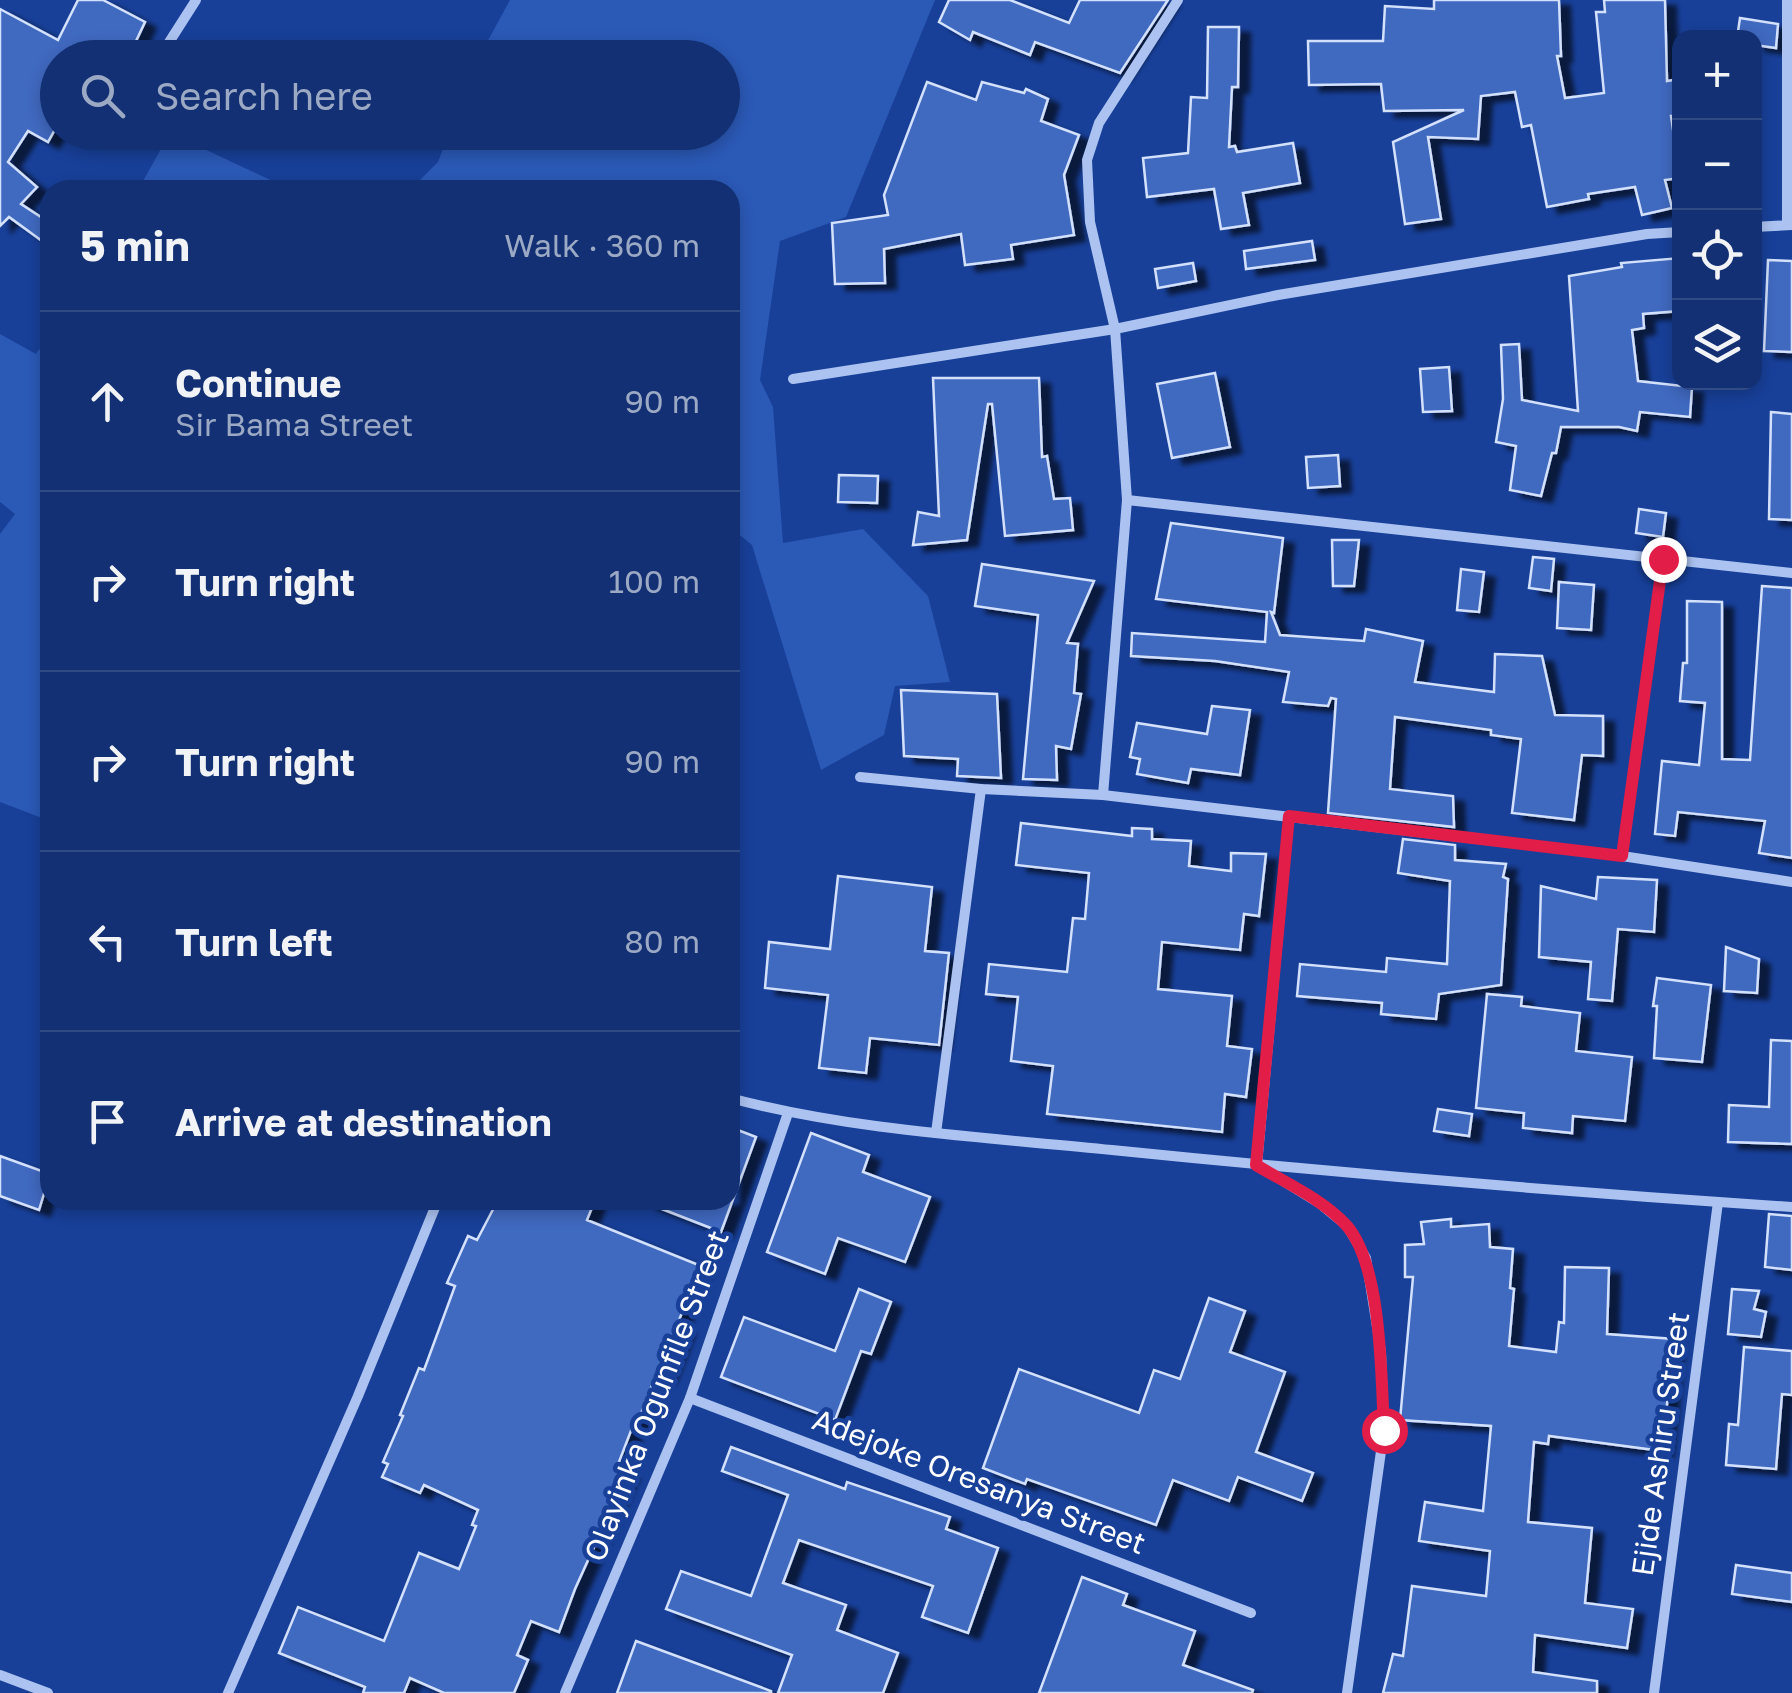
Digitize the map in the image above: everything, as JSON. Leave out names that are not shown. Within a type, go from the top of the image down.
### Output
[{"type":"street","points":[[170,40],[196,0]]},
{"type":"street","points":[[1103,795],[1126,500],[1114,329],[1090,222],[1087,160],[1099,124],[1178,0]]},
{"type":"street","points":[[1762,227],[1789,225],[1787,0]]},
{"type":"street","points":[[793,380],[1114,329],[1278,294],[1672,232]]},
{"type":"street","points":[[1126,500],[1792,573]]},
{"type":"street","points":[[1622,856],[1663,559]]},
{"type":"street","points":[[860,777],[1103,795],[1622,856],[1792,882]]},
{"type":"street","points":[[936,1132],[982,789]]},
{"type":"street","points":[[1256,1165],[1289,816]]},
{"type":"street","points":[[740,1101],[788,1114],[1256,1165],[1792,1207]]},
{"type":"street","name":"Olayinka Ogunfile Street","points":[[565,1693],[690,1398],[788,1114]]},
{"type":"street","points":[[1256,1165],[1319,1203],[1347,1226],[1366,1258],[1380,1352],[1384,1430],[1347,1693]]},
{"type":"street","name":"Ejide Ashiru Street","points":[[1654,1693],[1718,1202]]},
{"type":"street","points":[[228,1693],[358,1396],[434,1210]]},
{"type":"street","name":"Adejoke Oresanya Street","points":[[690,1398],[1250,1613]]},
{"type":"street","points":[[0,1675],[48,1693]]},
{"type":"shaded area","points":[[510,0],[935,0],[846,217],[780,241],[760,380],[773,407],[783,543],[863,529],[928,596],[950,682],[895,686],[884,735],[821,770],[752,545],[740,535],[740,180],[420,180],[438,162],[443,150],[740,150],[740,40],[488,40]]},
{"type":"shaded area","points":[[160,150],[206,150],[271,180],[144,180]]},
{"type":"shaded area","points":[[0,334],[36,354],[40,348],[40,817],[0,802],[0,534],[15,514],[0,502]]},
{"type":"building","points":[[78,0],[103,0],[145,22],[136,40],[58,40]]},
{"type":"building","points":[[949,0],[1010,0],[1069,23],[1080,0],[1168,0],[1120,73],[1035,42],[1030,55],[973,32],[970,40],[939,22]]},
{"type":"building","points":[[1434,0],[1559,0],[1561,56],[1557,56],[1565,98],[1604,93],[1596,12],[1605,12],[1604,0],[1665,0],[1667,81],[1672,80],[1672,179],[1665,180],[1672,208],[1642,215],[1635,187],[1588,194],[1589,199],[1547,207],[1531,125],[1522,127],[1515,92],[1481,96],[1478,139],[1428,137],[1441,219],[1405,224],[1393,142],[1464,110],[1384,111],[1381,84],[1309,85],[1308,41],[1383,41],[1385,6],[1434,9]]},
{"type":"building","points":[[0,9],[58,40],[40,40],[40,138],[28,131],[8,162],[37,187],[21,204],[40,216],[40,240],[9,217],[0,226]]},
{"type":"building","points":[[1740,18],[1778,24],[1776,48],[1762,46],[1762,30],[1738,30]]},
{"type":"building","points":[[1208,27],[1239,27],[1238,87],[1232,87],[1229,147],[1235,146],[1237,152],[1293,143],[1300,183],[1243,193],[1249,225],[1221,229],[1214,189],[1147,197],[1143,158],[1188,153],[1191,97],[1207,98]]},
{"type":"building","points":[[927,82],[976,100],[982,82],[1024,93],[1026,89],[1048,99],[1041,121],[1079,135],[1064,175],[1074,235],[1011,245],[1013,259],[965,265],[961,234],[884,249],[885,283],[835,284],[832,223],[888,215],[884,195]]},
{"type":"building","points":[[1312,241],[1315,260],[1246,269],[1244,251]]},
{"type":"building","points":[[1672,259],[1672,312],[1643,314],[1644,328],[1632,330],[1638,381],[1672,385],[1672,390],[1692,390],[1690,417],[1640,412],[1637,431],[1619,427],[1561,427],[1541,496],[1510,490],[1516,446],[1496,442],[1503,399],[1501,345],[1519,344],[1522,400],[1578,411],[1569,276],[1622,267],[1621,263]]},
{"type":"building","points":[[1768,260],[1792,261],[1792,352],[1764,351]]},
{"type":"building","points":[[1193,263],[1196,281],[1158,288],[1155,269]]},
{"type":"building","points":[[1449,367],[1452,411],[1423,412],[1420,369]]},
{"type":"building","points":[[1215,373],[1230,447],[1172,458],[1157,384]]},
{"type":"building","points":[[933,378],[1039,378],[1042,457],[1047,456],[1054,499],[1070,498],[1073,530],[1005,536],[992,404],[988,404],[967,540],[913,545],[918,512],[939,516]]},
{"type":"building","points":[[1771,412],[1792,414],[1792,520],[1769,519]]},
{"type":"building","points":[[1338,455],[1340,486],[1308,488],[1306,457]]},
{"type":"building","points":[[839,475],[878,476],[877,503],[838,502]]},
{"type":"building","points":[[1639,509],[1666,513],[1663,537],[1636,533]]},
{"type":"building","points":[[1171,523],[1283,538],[1274,613],[1271,612],[1280,635],[1364,641],[1366,629],[1423,641],[1415,682],[1494,692],[1495,654],[1542,656],[1555,715],[1603,716],[1603,756],[1582,755],[1574,820],[1512,813],[1521,739],[1491,735],[1491,730],[1395,717],[1390,789],[1453,796],[1454,827],[1328,813],[1336,699],[1331,698],[1328,706],[1283,702],[1289,672],[1215,661],[1131,656],[1132,633],[1265,642],[1267,612],[1156,599]]},
{"type":"building","points":[[1332,540],[1359,540],[1354,586],[1333,586]]},
{"type":"building","points":[[1533,557],[1554,559],[1551,591],[1529,588]]},
{"type":"building","points":[[982,564],[1094,581],[1067,643],[1078,644],[1074,693],[1081,694],[1071,749],[1056,746],[1057,780],[1023,779],[1038,615],[975,606]]},
{"type":"building","points":[[1461,569],[1484,572],[1479,612],[1457,610]]},
{"type":"building","points":[[1559,582],[1594,585],[1591,630],[1557,628]]},
{"type":"building","points":[[1762,586],[1792,588],[1792,858],[1759,853],[1765,821],[1678,812],[1675,836],[1655,834],[1662,761],[1699,765],[1705,703],[1680,701],[1683,663],[1687,663],[1687,601],[1722,602],[1722,759],[1750,760]]},
{"type":"building","points":[[901,690],[997,694],[1001,778],[957,776],[958,759],[904,756]]},
{"type":"building","points":[[1212,706],[1250,710],[1240,775],[1191,769],[1188,783],[1137,774],[1140,759],[1130,757],[1137,723],[1207,734]]},
{"type":"building","points":[[1021,823],[1132,836],[1132,828],[1152,829],[1152,839],[1191,841],[1189,866],[1231,871],[1231,853],[1266,854],[1259,916],[1244,914],[1240,950],[1162,942],[1158,989],[1232,996],[1227,1046],[1252,1049],[1246,1097],[1225,1094],[1222,1132],[1047,1114],[1053,1066],[1011,1061],[1018,997],[986,994],[989,964],[1067,972],[1073,918],[1085,919],[1089,873],[1016,865]]},
{"type":"building","points":[[1403,839],[1455,845],[1455,860],[1506,864],[1501,985],[1439,994],[1436,1019],[1381,1014],[1382,1003],[1297,996],[1300,964],[1386,972],[1387,958],[1447,964],[1450,881],[1398,873]]},
{"type":"building","points":[[838,876],[932,887],[925,951],[949,953],[939,1045],[870,1038],[866,1073],[819,1068],[828,995],[765,988],[769,942],[830,949]]},
{"type":"building","points":[[1598,877],[1657,880],[1654,932],[1618,929],[1612,1001],[1588,999],[1591,962],[1539,957],[1541,886],[1596,899]]},
{"type":"building","points":[[1726,947],[1759,959],[1757,993],[1724,991]]},
{"type":"building","points":[[1657,978],[1711,985],[1702,1062],[1654,1058]]},
{"type":"building","points":[[1487,994],[1522,997],[1521,1006],[1580,1013],[1576,1051],[1632,1057],[1625,1121],[1573,1116],[1572,1133],[1523,1128],[1524,1113],[1476,1108]]},
{"type":"building","points":[[1771,1040],[1792,1041],[1792,1144],[1728,1142],[1729,1105],[1769,1107]]},
{"type":"building","points":[[1438,1109],[1472,1114],[1469,1136],[1434,1131]]},
{"type":"building","points":[[740,1131],[756,1137],[740,1180]]},
{"type":"building","points":[[811,1133],[869,1155],[863,1172],[930,1197],[905,1262],[838,1238],[825,1274],[767,1252]]},
{"type":"building","points":[[0,1156],[40,1170],[39,1210],[0,1196]]},
{"type":"building","points":[[493,1210],[591,1210],[587,1220],[701,1266],[677,1325],[684,1328],[664,1378],[656,1375],[635,1429],[632,1428],[617,1467],[628,1472],[559,1632],[531,1621],[517,1655],[528,1660],[514,1693],[444,1693],[410,1678],[404,1693],[363,1693],[365,1687],[279,1653],[298,1607],[384,1641],[419,1553],[459,1569],[476,1526],[472,1525],[478,1510],[424,1485],[420,1493],[382,1477],[388,1464],[383,1462],[403,1416],[400,1415],[419,1368],[424,1370],[455,1286],[447,1283],[468,1236],[477,1240]]},
{"type":"building","points":[[665,1210],[729,1210],[721,1232]]},
{"type":"building","points":[[1769,1214],[1792,1216],[1792,1270],[1765,1267]]},
{"type":"building","points":[[1451,1219],[1451,1227],[1489,1224],[1490,1247],[1513,1249],[1509,1346],[1556,1352],[1559,1322],[1564,1323],[1565,1267],[1609,1268],[1607,1334],[1674,1339],[1662,1451],[1549,1436],[1548,1444],[1534,1442],[1528,1522],[1592,1528],[1585,1603],[1633,1609],[1627,1648],[1535,1635],[1533,1672],[1597,1681],[1597,1693],[1383,1693],[1393,1654],[1403,1656],[1412,1586],[1486,1596],[1490,1551],[1419,1541],[1425,1502],[1483,1511],[1491,1426],[1400,1420],[1413,1277],[1405,1277],[1405,1245],[1424,1244],[1421,1222]]},
{"type":"building","points":[[859,1289],[891,1302],[871,1354],[861,1351],[835,1420],[721,1377],[744,1317],[835,1351]]},
{"type":"building","points":[[1732,1289],[1759,1291],[1754,1309],[1766,1312],[1761,1337],[1728,1334]]},
{"type":"building","points":[[1209,1298],[1245,1311],[1230,1352],[1285,1372],[1256,1452],[1313,1473],[1302,1501],[1238,1477],[1229,1501],[1173,1480],[1156,1525],[1027,1479],[1025,1484],[983,1468],[1019,1369],[1139,1413],[1154,1370],[1180,1379]]},
{"type":"building","points":[[1744,1347],[1792,1351],[1792,1395],[1782,1394],[1776,1469],[1726,1465],[1729,1424],[1738,1425]]},
{"type":"building","points":[[731,1447],[845,1489],[847,1482],[950,1517],[946,1529],[998,1548],[968,1633],[922,1617],[933,1586],[799,1540],[783,1583],[846,1605],[837,1630],[898,1653],[883,1693],[778,1693],[792,1655],[666,1609],[681,1571],[751,1596],[788,1495],[722,1471]]},
{"type":"building","points":[[1736,1565],[1792,1573],[1792,1602],[1732,1594]]},
{"type":"building","points":[[1082,1577],[1127,1594],[1123,1605],[1195,1631],[1183,1665],[1253,1690],[1252,1693],[1039,1693]]},
{"type":"building","points":[[636,1641],[771,1691],[771,1693],[617,1693]]},
{"type":"route","points":[[1384,1430],[1380,1352],[1366,1258],[1347,1226],[1319,1203],[1256,1165],[1289,816],[1622,856],[1663,559]]}]
